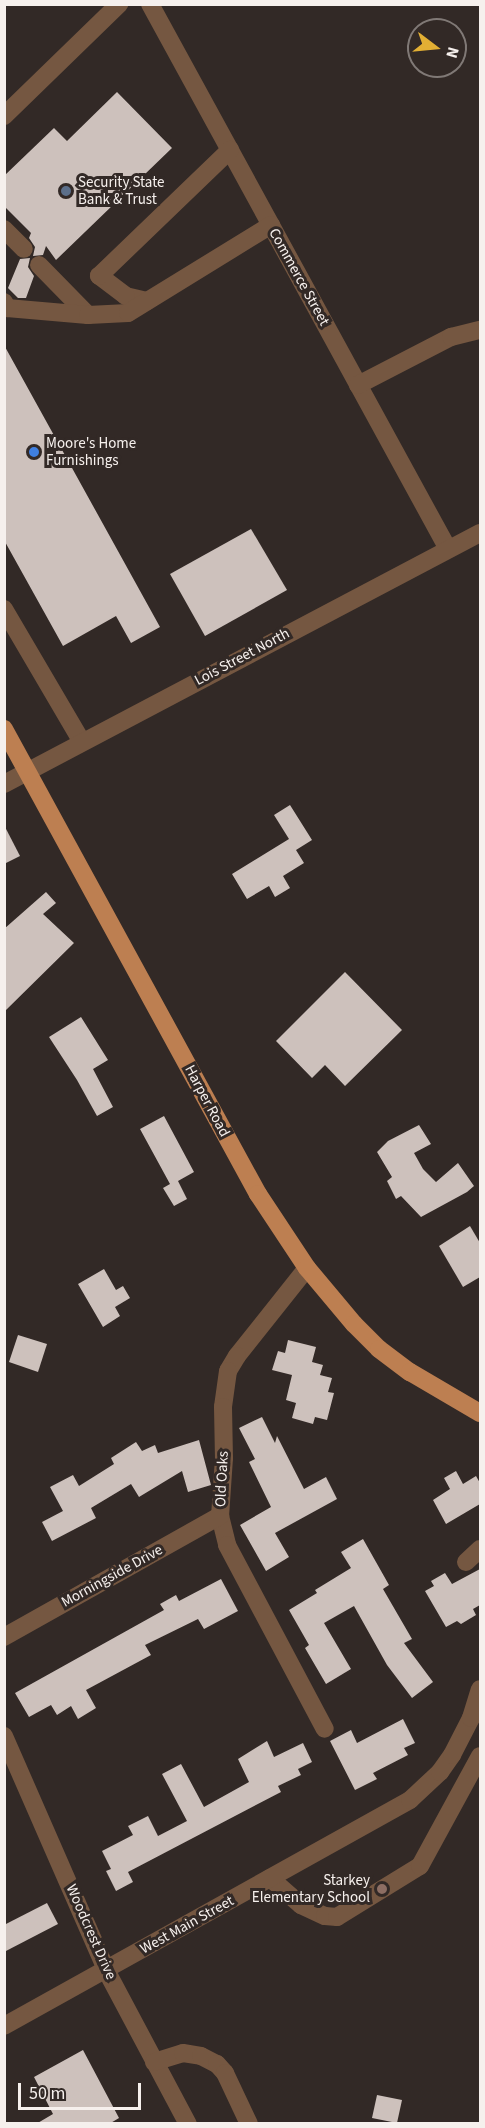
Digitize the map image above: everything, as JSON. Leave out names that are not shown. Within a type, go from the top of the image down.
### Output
[{"type":"main road","name":"Harper Road","points":[[4,729],[258,1194],[307,1268],[354,1324],[379,1349],[410,1372],[480,1413]]},
{"type":"street","points":[[4,116],[119,4]]},
{"type":"street","name":"Commerce Street","points":[[150,4],[448,549]]},
{"type":"street","points":[[147,301],[126,296],[99,276],[230,150]]},
{"type":"street","points":[[4,302],[7,308],[88,315],[128,313],[271,225]]},
{"type":"street","points":[[4,229],[24,249]]},
{"type":"street","points":[[39,265],[88,315]]},
{"type":"street","points":[[358,385],[451,337],[480,330]]},
{"type":"street","name":"Lois Street North","points":[[4,784],[81,741],[480,533]]},
{"type":"street","points":[[4,609],[81,741]]},
{"type":"street","name":"Old Oaks","points":[[307,1268],[237,1356],[228,1371],[223,1407],[224,1458],[220,1516],[227,1545],[325,1729]]},
{"type":"street","name":"Morningside Drive","points":[[4,1637],[220,1516]]},
{"type":"street","points":[[466,1562],[480,1549]]},
{"type":"street","name":"West Main Street","points":[[4,2026],[410,1800],[440,1772],[457,1746],[480,1689]]},
{"type":"street","name":"Woodcrest Drive","points":[[4,1736],[106,1970],[188,2124]]},
{"type":"street","points":[[270,1878],[301,1905],[325,1916],[336,1917],[420,1866],[480,1756]]},
{"type":"street","points":[[154,2062],[183,2054],[201,2056],[217,2064],[225,2073],[249,2124]]},
{"type":"building","name":"Security State Bank & Trust","points":[[117,92],[172,148],[56,260],[46,246],[43,255],[33,256],[35,247],[29,238],[31,233],[4,206],[4,176],[54,128],[67,141]]},
{"type":"building","points":[[30,258],[28,267],[34,276],[26,298],[18,298],[8,288],[20,259]]},
{"type":"building","name":"Moore's Home Furnishings","points":[[4,345],[160,627],[131,643],[116,616],[63,646],[4,540]]},
{"type":"building","points":[[251,529],[287,590],[205,636],[170,574]]},
{"type":"building","points":[[290,805],[312,840],[296,850],[304,863],[283,876],[290,888],[275,897],[269,886],[247,899],[232,874],[289,839],[274,815]]},
{"type":"building","points":[[4,825],[20,856],[4,864]]},
{"type":"building","points":[[46,892],[56,903],[43,914],[74,943],[4,1012],[4,929]]},
{"type":"building","points":[[345,972],[402,1030],[345,1086],[325,1065],[312,1078],[276,1041]]},
{"type":"building","points":[[81,1017],[108,1060],[93,1069],[113,1107],[97,1116],[49,1037]]},
{"type":"building","points":[[164,1116],[194,1172],[178,1181],[187,1199],[174,1206],[163,1188],[170,1184],[140,1129]]},
{"type":"building","points":[[419,1125],[431,1144],[414,1153],[423,1169],[436,1182],[458,1163],[474,1186],[421,1217],[401,1196],[396,1199],[387,1181],[392,1177],[377,1152],[388,1141]]},
{"type":"building","points":[[470,1226],[480,1243],[480,1277],[463,1287],[439,1246]]},
{"type":"building","points":[[104,1269],[116,1290],[123,1286],[130,1298],[115,1307],[120,1316],[103,1327],[78,1284]]},
{"type":"building","points":[[18,1335],[47,1344],[38,1372],[9,1362]]},
{"type":"building","points":[[288,1340],[316,1347],[312,1362],[323,1365],[320,1375],[332,1378],[328,1392],[334,1393],[327,1420],[315,1417],[313,1424],[292,1418],[296,1403],[286,1400],[292,1375],[272,1370],[278,1351],[285,1353]]},
{"type":"building","points":[[262,1417],[275,1443],[277,1436],[304,1489],[326,1477],[337,1499],[275,1533],[289,1557],[266,1571],[240,1525],[271,1507],[249,1462],[255,1459],[239,1428]]},
{"type":"building","points":[[199,1440],[211,1485],[188,1492],[182,1471],[139,1497],[131,1484],[91,1508],[96,1518],[52,1541],[42,1522],[63,1511],[50,1487],[73,1475],[79,1486],[114,1464],[111,1458],[136,1442],[142,1451],[155,1445],[158,1453]]},
{"type":"building","points":[[456,1471],[463,1484],[476,1476],[480,1483],[480,1504],[446,1524],[433,1500],[450,1489],[444,1478]]},
{"type":"building","points":[[363,1539],[389,1585],[383,1589],[412,1639],[404,1643],[433,1682],[412,1698],[387,1665],[354,1606],[324,1623],[351,1669],[326,1684],[305,1648],[309,1645],[289,1610],[317,1593],[315,1590],[351,1568],[341,1552]]},
{"type":"building","points":[[480,1569],[480,1605],[473,1609],[476,1615],[461,1624],[457,1621],[446,1627],[425,1591],[434,1586],[431,1581],[445,1573],[452,1584]]},
{"type":"building","points":[[221,1579],[238,1611],[204,1629],[198,1619],[145,1645],[151,1655],[86,1690],[96,1708],[78,1719],[71,1706],[57,1715],[51,1705],[29,1717],[15,1693],[164,1610],[160,1604],[176,1595],[179,1601]]},
{"type":"building","points":[[403,1719],[415,1743],[404,1748],[408,1755],[373,1773],[377,1779],[355,1790],[330,1741],[351,1730],[357,1743]]},
{"type":"building","points":[[267,1741],[274,1757],[303,1743],[312,1762],[298,1769],[301,1775],[278,1786],[281,1792],[128,1872],[133,1882],[116,1891],[106,1871],[111,1869],[102,1851],[133,1835],[128,1826],[148,1816],[158,1836],[187,1821],[162,1774],[181,1764],[204,1807],[249,1782],[238,1759]]},
{"type":"building","points":[[47,1903],[58,1924],[4,1952],[4,1925]]},
{"type":"building","points":[[83,2050],[119,2118],[109,2124],[36,2124],[53,2114],[34,2077]]},
{"type":"building","points":[[377,2095],[402,2100],[397,2123],[372,2118]]},
{"type":"place","name":"Security State Bank & Trust","points":[[66,191]]},
{"type":"place","name":"Moore's Home Furnishings","points":[[34,452]]},
{"type":"place","name":"Starkey Elementary School","points":[[382,1889]]}]
